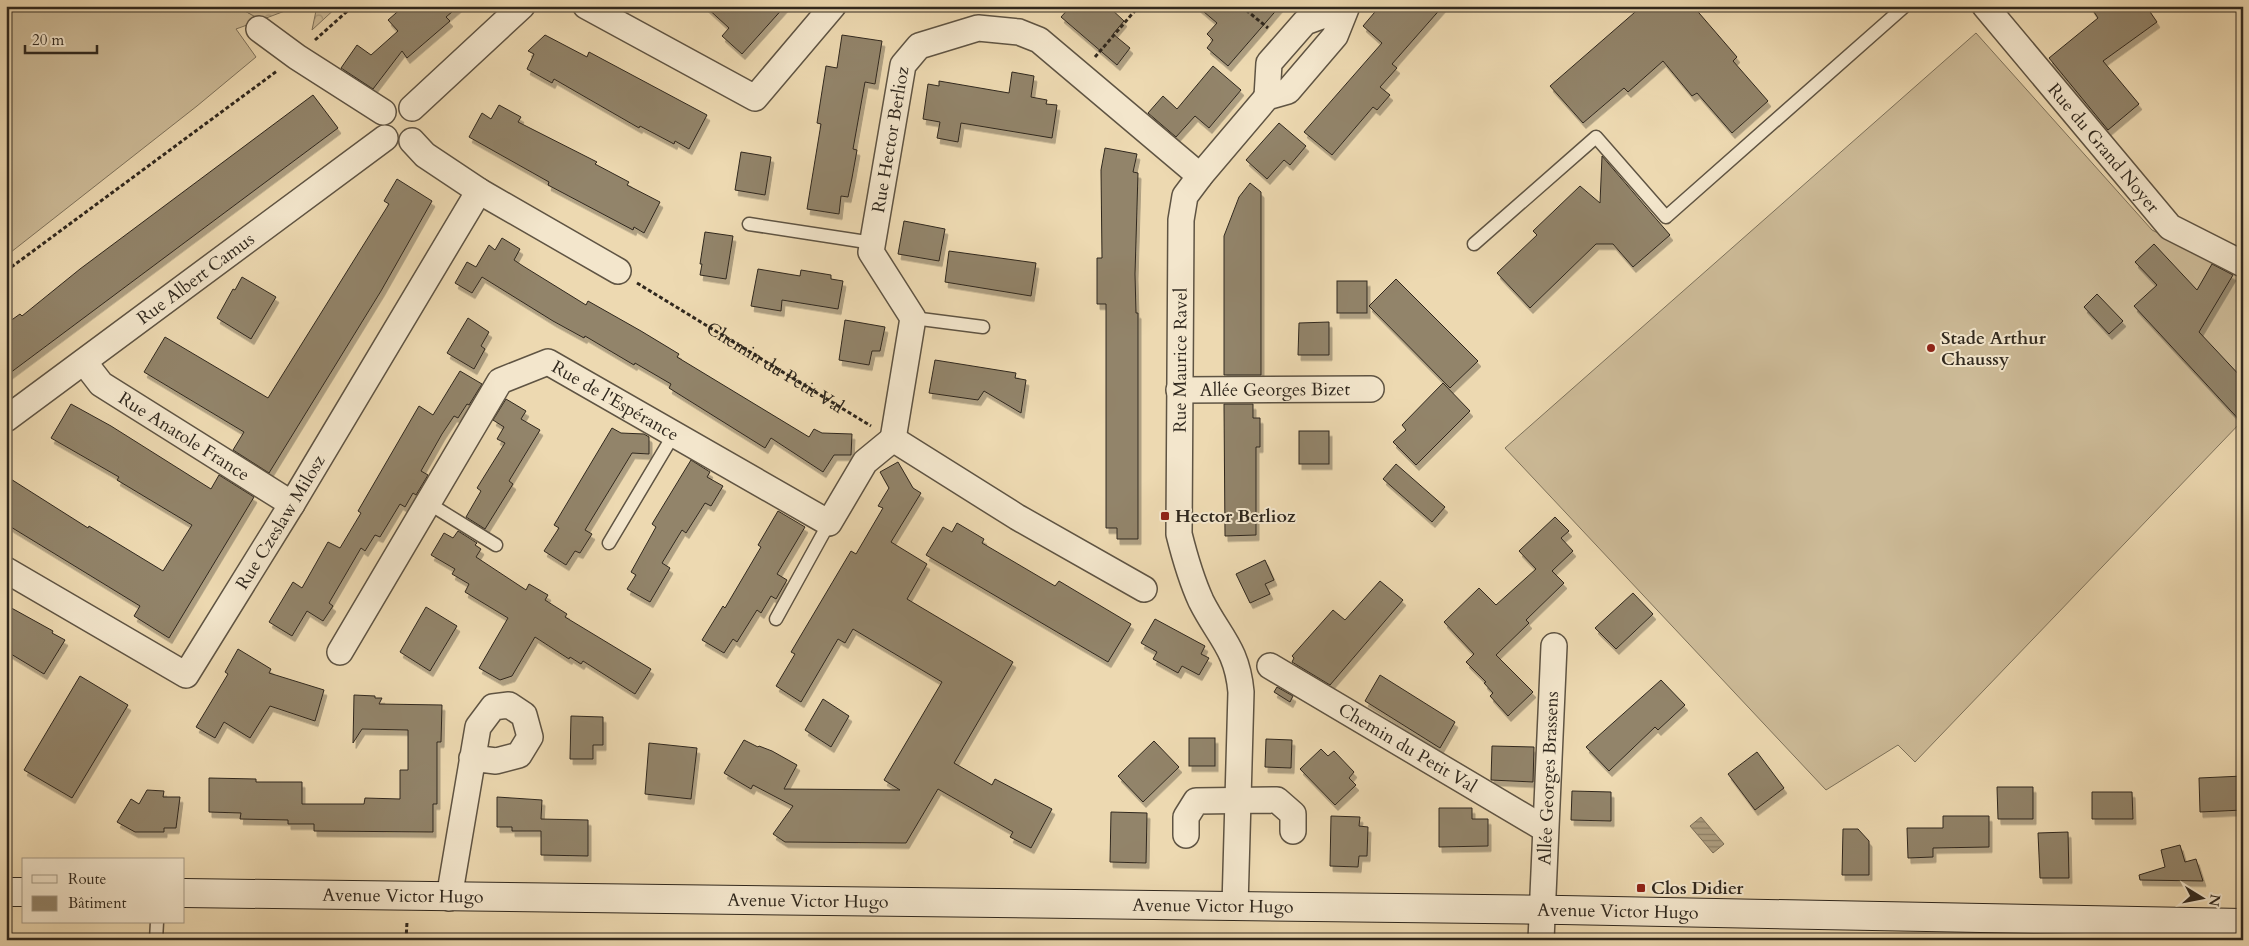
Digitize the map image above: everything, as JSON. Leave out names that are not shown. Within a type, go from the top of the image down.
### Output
[{"type":"main road","points":[[6,892],[22,892]]},
{"type":"main road","name":"Avenue Victor Hugo","points":[[185,893],[449,898],[1542,910],[2243,923]]},
{"type":"street","points":[[412,108],[522,6]]},
{"type":"street","points":[[586,6],[755,98],[833,6]]},
{"type":"street","name":"Rue du Grand Noyer","points":[[1985,6],[2170,227],[2243,264]]},
{"type":"street","name":"Rue Maurice Ravel","points":[[1267,97],[1269,63],[1286,43],[1305,22],[1347,7]]},
{"type":"street","name":"Rue Maurice Ravel","points":[[1235,906],[1241,692],[1239,672],[1227,642],[1199,595],[1188,572],[1179,534],[1181,220],[1185,196],[1200,176],[1267,97],[1288,91],[1335,36],[1347,7]]},
{"type":"street","name":"Rue Hector Berlioz","points":[[913,318],[871,252],[904,65],[919,46],[978,28],[1020,32],[1039,40],[1200,176]]},
{"type":"street","points":[[259,29],[297,57],[383,112]]},
{"type":"street","points":[[395,104],[402,104],[412,108],[418,115],[420,122],[417,136],[412,141],[395,144],[385,138],[380,126],[383,112],[395,104]]},
{"type":"street","name":"Rue Albert Camus","points":[[6,419],[385,138]]},
{"type":"street","points":[[412,141],[426,155],[479,191],[618,271]]},
{"type":"street","name":"Rue Czeslaw Milosz","points":[[6,570],[186,675],[292,504],[479,191]]},
{"type":"street","points":[[829,523],[865,462],[893,439],[913,318]]},
{"type":"street","name":"Rue Anatole France","points":[[84,362],[101,384],[292,504]]},
{"type":"street","name":"Rue de l'Espérance","points":[[340,652],[500,381],[548,362],[829,523]]},
{"type":"street","name":"Allée Georges Bizet","points":[[1179,390],[1372,389]]},
{"type":"street","points":[[893,439],[1017,517],[1144,589]]},
{"type":"street","name":"Allée Georges Brassens","points":[[1541,940],[1554,646]]},
{"type":"street","name":"Chemin du Petit Val","points":[[1270,666],[1545,829]]},
{"type":"street","points":[[449,898],[472,758]]},
{"type":"street","points":[[1186,835],[1186,817],[1196,801],[1276,800],[1293,814],[1293,831]]},
{"type":"lane","points":[[1474,244],[1596,137],[1666,217],[1905,6]]},
{"type":"lane","points":[[749,224],[873,243]]},
{"type":"lane","points":[[913,318],[983,328]]},
{"type":"lane","points":[[609,543],[674,434]]},
{"type":"lane","points":[[428,503],[496,545]]},
{"type":"lane","points":[[776,619],[829,523]]},
{"type":"lane","points":[[156,940],[157,924]]},
{"type":"path","points":[[6,271],[297,57],[353,6]]},
{"type":"path","points":[[1080,75],[1139,6]]},
{"type":"path","points":[[1241,6],[1286,43]]},
{"type":"path","name":"Chemin du Petit Val","points":[[618,271],[893,439]]},
{"type":"path","points":[[406,940],[407,922]]},
{"type":"green space","points":[[6,6],[236,6],[261,20],[236,29],[256,57],[197,106],[6,256]]},
{"type":"green space","points":[[236,6],[298,6],[261,20]]},
{"type":"green space","points":[[317,6],[338,6],[312,30]]},
{"type":"green space","name":"Stade Arthur Chaussy","points":[[1976,33],[2152,230],[2243,275],[2243,420],[1915,762],[1898,745],[1826,790],[1505,448]]},
{"type":"shaded area","points":[[1701,817],[1724,844],[1713,853],[1690,826]]},
{"type":"building","points":[[404,6],[459,6],[446,17],[450,21],[407,58],[402,51],[373,89],[341,68],[357,45],[371,55],[398,31],[388,20]]},
{"type":"building","points":[[705,6],[785,6],[742,54],[722,36],[729,28]]},
{"type":"building","points":[[1071,6],[1108,6],[1124,21],[1113,34],[1130,48],[1117,65],[1061,17]]},
{"type":"building","points":[[1197,6],[1280,6],[1228,66],[1207,48],[1213,40],[1207,34],[1217,23]]},
{"type":"building","points":[[1380,6],[1443,6],[1392,64],[1397,68],[1380,87],[1390,95],[1377,110],[1373,107],[1332,155],[1304,132],[1382,43],[1363,26]]},
{"type":"building","points":[[1642,6],[1693,6],[1737,57],[1733,61],[1768,101],[1732,133],[1697,93],[1692,96],[1663,61],[1628,92],[1624,88],[1583,123],[1550,86]]},
{"type":"building","points":[[2090,6],[2146,6],[2157,22],[2103,61],[2139,104],[2108,130],[2049,58],[2098,18]]},
{"type":"building","points":[[545,35],[587,57],[589,52],[707,115],[689,149],[675,141],[674,144],[640,126],[639,128],[554,79],[552,83],[527,69],[534,54],[528,51]]},
{"type":"building","points":[[842,35],[882,41],[875,84],[865,82],[853,149],[857,150],[852,178],[848,197],[841,196],[839,214],[807,209],[821,124],[817,123],[826,66],[837,68]]},
{"type":"building","points":[[1213,66],[1241,90],[1209,128],[1195,116],[1176,137],[1148,113],[1163,96],[1177,109]]},
{"type":"building","points":[[1012,72],[1034,76],[1031,97],[1047,100],[1046,104],[1057,105],[1052,138],[961,123],[958,142],[937,138],[940,122],[923,119],[928,84],[939,86],[939,81],[1009,93]]},
{"type":"building","points":[[313,95],[338,128],[6,376],[6,324],[20,314],[22,316],[80,269]]},
{"type":"building","points":[[499,105],[521,117],[518,122],[597,162],[595,164],[629,182],[627,185],[660,202],[644,233],[634,227],[633,230],[548,185],[549,182],[469,137],[482,113],[491,119]]},
{"type":"building","points":[[1279,123],[1306,146],[1290,165],[1284,160],[1267,179],[1246,160]]},
{"type":"building","points":[[1105,148],[1137,154],[1133,172],[1138,173],[1135,274],[1136,313],[1138,313],[1138,539],[1117,539],[1117,528],[1106,528],[1106,304],[1097,304],[1097,258],[1102,258],[1101,170]]},
{"type":"building","points":[[741,152],[771,157],[765,195],[735,190]]},
{"type":"building","points":[[1602,156],[1670,235],[1633,267],[1613,244],[1596,244],[1530,308],[1497,273],[1537,235],[1533,231],[1580,186],[1600,203]]},
{"type":"building","points":[[397,179],[432,201],[381,291],[269,473],[233,450],[244,432],[144,372],[165,337],[268,398],[389,204],[384,201]]},
{"type":"building","points":[[1250,183],[1261,192],[1261,375],[1224,375],[1224,236],[1239,197]]},
{"type":"building","points":[[904,221],[945,229],[939,261],[898,254]]},
{"type":"building","points":[[705,232],[733,236],[726,279],[700,275]]},
{"type":"building","points":[[502,238],[520,249],[514,260],[523,266],[586,305],[588,301],[641,331],[679,354],[677,357],[809,437],[814,429],[822,433],[852,434],[851,455],[834,455],[823,472],[771,438],[765,448],[669,388],[671,384],[585,336],[584,338],[553,321],[482,277],[472,293],[455,283],[467,262],[476,267],[489,245],[495,250]]},
{"type":"building","points":[[2154,244],[2197,290],[2212,264],[2233,275],[2199,332],[2243,379],[2243,424],[2134,306],[2157,285],[2135,262]]},
{"type":"building","points":[[949,251],[1036,263],[1031,296],[945,282]]},
{"type":"building","points":[[758,269],[800,276],[801,270],[831,275],[831,279],[843,281],[838,309],[782,300],[781,311],[751,306]]},
{"type":"building","points":[[242,277],[276,297],[251,339],[217,318]]},
{"type":"building","points":[[1396,279],[1478,361],[1450,388],[1369,306]]},
{"type":"building","points":[[1337,281],[1367,281],[1367,313],[1337,313]]},
{"type":"building","points":[[2097,294],[2123,321],[2109,334],[2084,307]]},
{"type":"building","points":[[468,318],[489,332],[481,346],[485,349],[474,369],[447,353]]},
{"type":"building","points":[[845,320],[885,327],[880,351],[872,351],[869,365],[839,360]]},
{"type":"building","points":[[1329,322],[1329,355],[1298,355],[1299,323]]},
{"type":"building","points":[[935,360],[1016,373],[1015,378],[1026,380],[1021,413],[984,391],[978,400],[929,393]]},
{"type":"building","points":[[460,371],[482,384],[469,405],[467,404],[458,418],[454,416],[442,434],[421,471],[428,475],[416,495],[413,493],[405,507],[400,504],[380,537],[375,535],[365,551],[361,548],[329,603],[333,606],[323,621],[307,611],[292,636],[269,622],[293,582],[302,588],[328,542],[340,548],[361,513],[358,511],[419,406],[433,415]]},
{"type":"building","points":[[1443,383],[1470,411],[1416,465],[1393,442],[1406,430],[1402,425]]},
{"type":"building","points":[[506,399],[526,411],[521,419],[540,430],[509,481],[513,484],[485,529],[466,517],[481,491],[477,488],[505,443],[497,439],[504,427],[493,420]]},
{"type":"building","points":[[71,404],[111,426],[211,489],[219,475],[254,497],[169,638],[134,616],[140,606],[6,524],[6,476],[88,528],[89,526],[163,571],[192,525],[117,480],[119,477],[51,438]]},
{"type":"building","points":[[1224,404],[1253,404],[1253,418],[1260,418],[1260,447],[1256,447],[1256,535],[1225,536]]},
{"type":"building","points":[[612,428],[621,433],[644,434],[649,437],[649,454],[632,453],[585,530],[592,534],[580,553],[575,551],[566,565],[544,551],[559,528],[554,525]]},
{"type":"building","points":[[1299,431],[1329,431],[1329,464],[1299,464]]},
{"type":"building","points":[[691,460],[710,472],[707,477],[723,486],[711,506],[705,503],[686,533],[682,530],[662,563],[670,568],[650,602],[627,589],[636,575],[631,572],[656,527],[652,524]]},
{"type":"building","points":[[898,462],[913,488],[921,493],[891,542],[927,564],[907,599],[1013,662],[954,763],[992,785],[995,779],[1052,809],[1031,848],[1010,837],[1013,832],[938,789],[906,843],[785,842],[773,834],[793,806],[753,785],[751,789],[724,773],[744,740],[772,751],[797,765],[784,789],[900,790],[884,780],[942,682],[853,629],[845,643],[838,639],[801,702],[776,686],[795,654],[791,652],[851,551],[856,554],[883,508],[878,506],[889,488],[880,472]]},
{"type":"building","points":[[1396,464],[1445,507],[1432,522],[1383,479]]},
{"type":"building","points":[[778,511],[805,527],[777,574],[787,580],[776,599],[771,596],[761,613],[757,610],[737,642],[733,639],[724,653],[702,640],[723,606],[725,608],[761,547],[758,545]]},
{"type":"building","points":[[1555,517],[1569,531],[1561,538],[1573,551],[1552,571],[1564,583],[1526,620],[1529,623],[1496,655],[1533,692],[1508,716],[1490,696],[1493,693],[1484,683],[1486,682],[1466,662],[1474,654],[1444,622],[1479,588],[1496,605],[1536,569],[1519,551]]},
{"type":"building","points":[[957,523],[984,539],[982,543],[1055,586],[1059,581],[1131,624],[1108,662],[926,555],[943,527],[952,532]]},
{"type":"building","points":[[458,531],[477,543],[475,545],[481,549],[476,557],[526,590],[529,584],[548,595],[545,600],[567,614],[565,617],[651,669],[635,694],[583,661],[581,664],[570,657],[569,659],[535,637],[512,676],[500,680],[479,668],[508,618],[465,592],[469,584],[452,574],[455,569],[431,555],[444,533],[453,538]]},
{"type":"building","points":[[1265,560],[1274,580],[1265,584],[1270,594],[1250,603],[1236,574]]},
{"type":"building","points":[[1380,581],[1403,600],[1330,685],[1292,662],[1294,658],[1292,656],[1333,610],[1345,620]]},
{"type":"building","points":[[1633,593],[1653,614],[1616,649],[1595,628]]},
{"type":"building","points":[[6,605],[53,631],[52,633],[65,640],[44,674],[6,651]]},
{"type":"building","points":[[426,607],[457,626],[430,671],[400,652]]},
{"type":"building","points":[[1155,619],[1205,646],[1201,654],[1209,658],[1199,675],[1182,666],[1178,673],[1153,659],[1157,652],[1141,643]]},
{"type":"building","points":[[238,649],[271,669],[269,673],[324,690],[315,721],[270,706],[250,738],[224,722],[215,738],[196,727],[228,674],[225,672]]},
{"type":"building","points":[[1380,675],[1455,722],[1440,748],[1365,701]]},
{"type":"building","points":[[80,676],[128,705],[72,798],[24,770]]},
{"type":"building","points":[[1661,680],[1685,705],[1658,730],[1655,727],[1609,771],[1586,747]]},
{"type":"building","points":[[1277,687],[1293,696],[1290,702],[1274,692]]},
{"type":"building","points":[[354,695],[382,698],[379,704],[442,705],[441,742],[437,742],[437,804],[433,804],[433,832],[314,831],[314,824],[288,824],[288,820],[240,819],[241,813],[209,812],[209,778],[256,779],[256,782],[302,782],[302,804],[364,804],[365,798],[400,799],[400,770],[408,770],[408,730],[362,729],[353,743]]},
{"type":"building","points":[[823,699],[849,716],[831,747],[805,730]]},
{"type":"building","points":[[571,716],[603,717],[603,745],[593,745],[593,759],[570,759]]},
{"type":"building","points":[[1189,738],[1215,738],[1215,766],[1189,766]]},
{"type":"building","points":[[1266,739],[1292,740],[1291,768],[1265,767]]},
{"type":"building","points":[[1154,741],[1179,767],[1143,802],[1118,776]]},
{"type":"building","points":[[649,743],[697,748],[691,799],[645,794]]},
{"type":"building","points":[[1492,746],[1534,747],[1533,782],[1491,780]]},
{"type":"building","points":[[1321,749],[1328,756],[1334,751],[1354,772],[1349,778],[1356,785],[1335,805],[1300,769]]},
{"type":"building","points":[[1757,752],[1784,788],[1755,810],[1728,774]]},
{"type":"building","points":[[2243,776],[2243,810],[2200,812],[2199,778]]},
{"type":"building","points":[[1997,787],[2033,787],[2033,819],[1998,819]]},
{"type":"building","points":[[147,790],[164,791],[163,797],[180,797],[176,828],[164,828],[164,832],[135,832],[117,822],[131,799],[139,804]]},
{"type":"building","points":[[1572,791],[1611,792],[1611,821],[1571,820]]},
{"type":"building","points":[[2092,792],[2132,792],[2133,819],[2092,819]]},
{"type":"building","points":[[497,797],[542,800],[541,819],[588,820],[588,856],[541,855],[541,831],[512,831],[512,827],[497,827]]},
{"type":"building","points":[[1439,808],[1472,808],[1472,819],[1488,819],[1488,846],[1439,847]]},
{"type":"building","points":[[1111,812],[1147,813],[1146,863],[1110,862]]},
{"type":"building","points":[[1331,816],[1360,817],[1359,826],[1368,827],[1367,856],[1359,856],[1358,867],[1330,866]]},
{"type":"building","points":[[1943,816],[1989,816],[1989,847],[1933,848],[1933,857],[1908,858],[1907,828],[1943,828]]},
{"type":"building","points":[[1843,829],[1858,829],[1869,841],[1869,875],[1842,875]]},
{"type":"building","points":[[2068,832],[2069,878],[2040,878],[2038,833]]},
{"type":"building","points":[[2180,845],[2185,862],[2196,859],[2203,881],[2140,880],[2139,875],[2165,867],[2161,850]]},
{"type":"place","name":"Stade Arthur Chaussy","points":[[1931,348]]},
{"type":"place","name":"Hector Berlioz","points":[[1165,516]]},
{"type":"place","name":"Clos Didier","points":[[1641,888]]}]
